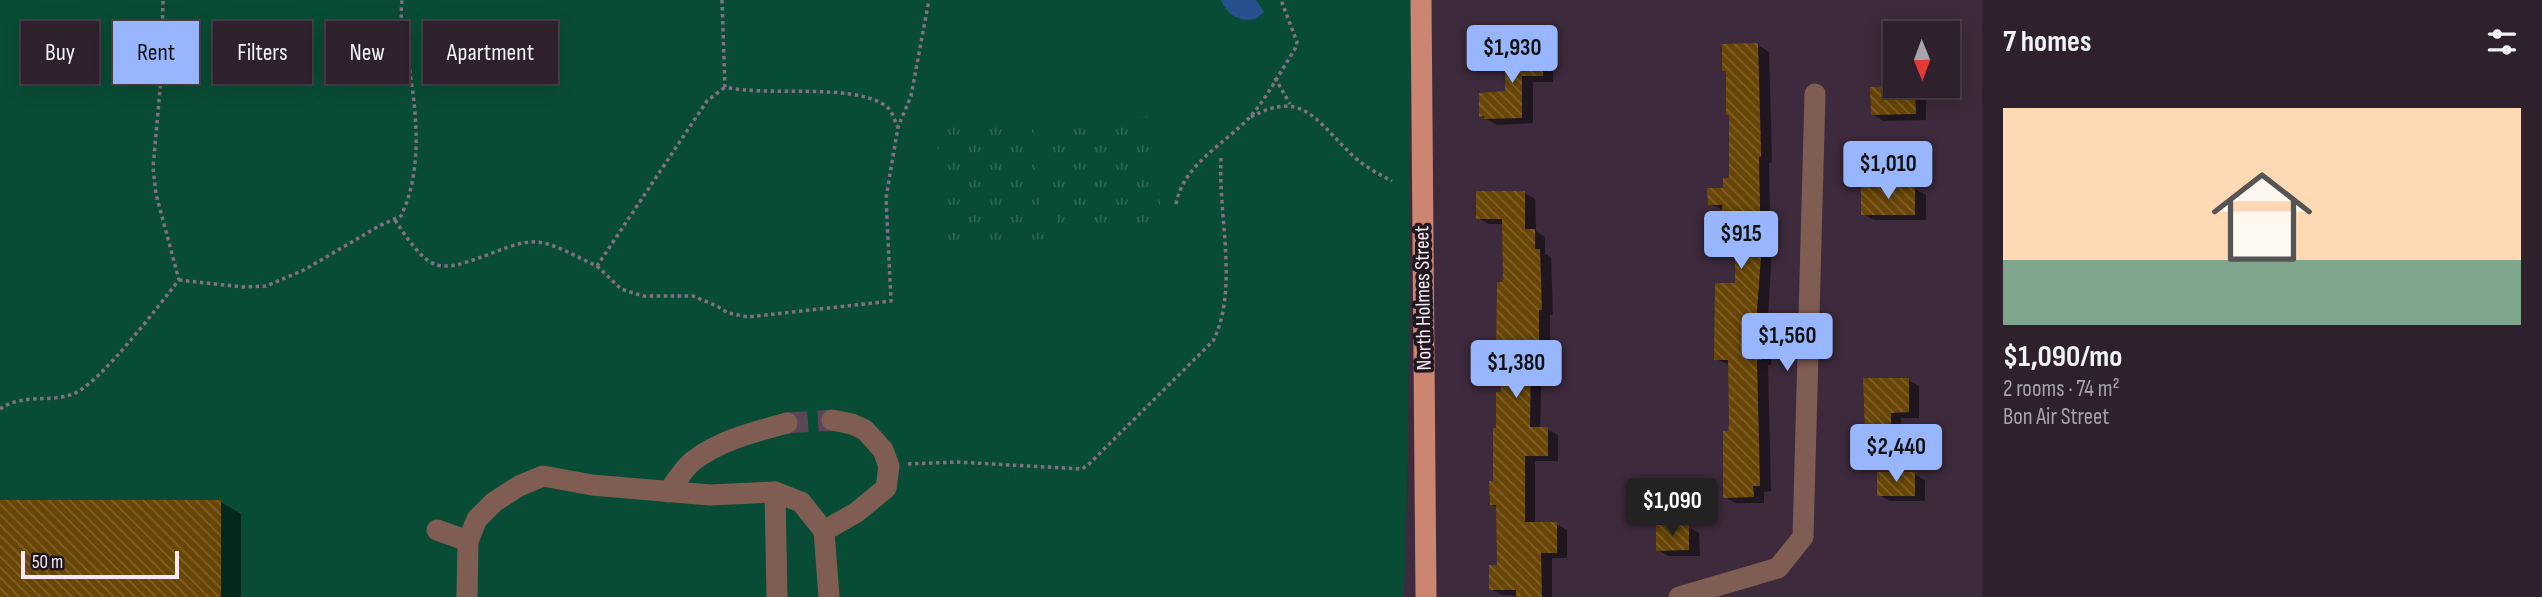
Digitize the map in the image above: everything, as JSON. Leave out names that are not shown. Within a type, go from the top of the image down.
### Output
[{"type":"main road","name":"North Holmes Street","points":[[1421,0],[1426,597]]},
{"type":"street","points":[[1679,597],[1778,568],[1804,537],[1815,93]]},
{"type":"street","points":[[824,531],[857,512],[886,488],[889,466],[883,450],[865,430],[832,420]]},
{"type":"street","points":[[668,492],[692,462],[741,436],[787,423]]},
{"type":"street","points":[[467,597],[468,541],[477,519],[495,502],[519,486],[543,476],[592,485],[710,495],[775,492],[801,502],[824,531],[829,597]]},
{"type":"street","points":[[775,492],[777,597]]},
{"type":"street","points":[[437,530],[468,541]]},
{"type":"path","points":[[163,0],[161,78],[153,168],[156,194],[179,280]]},
{"type":"path","points":[[179,280],[243,287],[266,286],[304,270],[401,216],[407,202],[416,135],[401,14],[402,0]]},
{"type":"path","points":[[722,0],[725,87]]},
{"type":"path","points":[[395,220],[423,258],[436,266],[450,267],[520,243],[537,242],[597,266],[621,289],[643,296],[693,296],[728,313],[748,317],[891,301],[886,198],[898,127],[911,96],[929,0]]},
{"type":"path","points":[[1250,118],[1297,42],[1281,0]]},
{"type":"path","points":[[1275,78],[1290,105]]},
{"type":"path","points":[[597,266],[707,101],[725,87]]},
{"type":"path","points":[[725,87],[741,91],[826,93],[861,97],[884,104],[898,127]]},
{"type":"path","points":[[1176,204],[1178,190],[1186,177],[1250,118],[1265,109],[1290,105],[1315,117],[1348,151],[1392,181]]},
{"type":"path","points":[[889,466],[957,462],[1083,469],[1089,464],[1213,341],[1222,323],[1227,290],[1220,184],[1221,158]]},
{"type":"path","points":[[0,409],[25,399],[73,394],[89,383],[179,280]]},
{"type":"green space","points":[[0,0],[1411,0],[1408,454],[1404,597],[0,597]]},
{"type":"green space","points":[[1151,116],[1162,222],[1059,234],[1047,129]]},
{"type":"green space","points":[[1032,117],[1044,239],[950,250],[935,127]]},
{"type":"water","points":[[1221,0],[1256,0],[1264,12],[1256,19],[1239,19],[1227,10]]},
{"type":"building","points":[[1758,43],[1761,150],[1761,257],[1757,311],[1758,343],[1761,343],[1761,360],[1757,360],[1760,486],[1753,486],[1754,497],[1723,498],[1723,431],[1728,431],[1729,425],[1728,360],[1714,360],[1715,283],[1735,283],[1735,221],[1723,221],[1722,205],[1708,205],[1707,188],[1723,188],[1723,178],[1729,178],[1729,115],[1726,115],[1726,71],[1722,71],[1722,44]]},
{"type":"building","points":[[1505,49],[1543,49],[1543,76],[1522,76],[1522,118],[1484,119],[1484,116],[1479,117],[1479,93],[1505,91]]},
{"type":"building","points":[[1870,87],[1883,87],[1883,98],[1915,98],[1916,114],[1871,115]]},
{"type":"building","points":[[1861,186],[1915,187],[1915,215],[1861,215]]},
{"type":"building","points":[[1476,191],[1525,191],[1525,229],[1535,229],[1535,249],[1540,249],[1542,310],[1539,310],[1539,354],[1531,354],[1530,427],[1548,427],[1548,456],[1525,456],[1525,522],[1557,522],[1557,553],[1541,553],[1542,597],[1516,597],[1516,590],[1489,590],[1489,565],[1497,565],[1496,505],[1490,505],[1489,481],[1493,481],[1496,392],[1501,392],[1500,355],[1496,355],[1497,282],[1502,282],[1503,276],[1502,219],[1476,219]]},
{"type":"building","points":[[1863,378],[1909,378],[1909,412],[1891,413],[1891,457],[1866,457]]},
{"type":"building","points":[[1877,472],[1915,472],[1915,496],[1877,496]]},
{"type":"building","points":[[0,500],[221,500],[221,597],[0,597]]},
{"type":"building","points":[[1656,525],[1689,525],[1689,550],[1656,551]]},
{"type":"tunnel","points":[[787,423],[832,420]]}]
